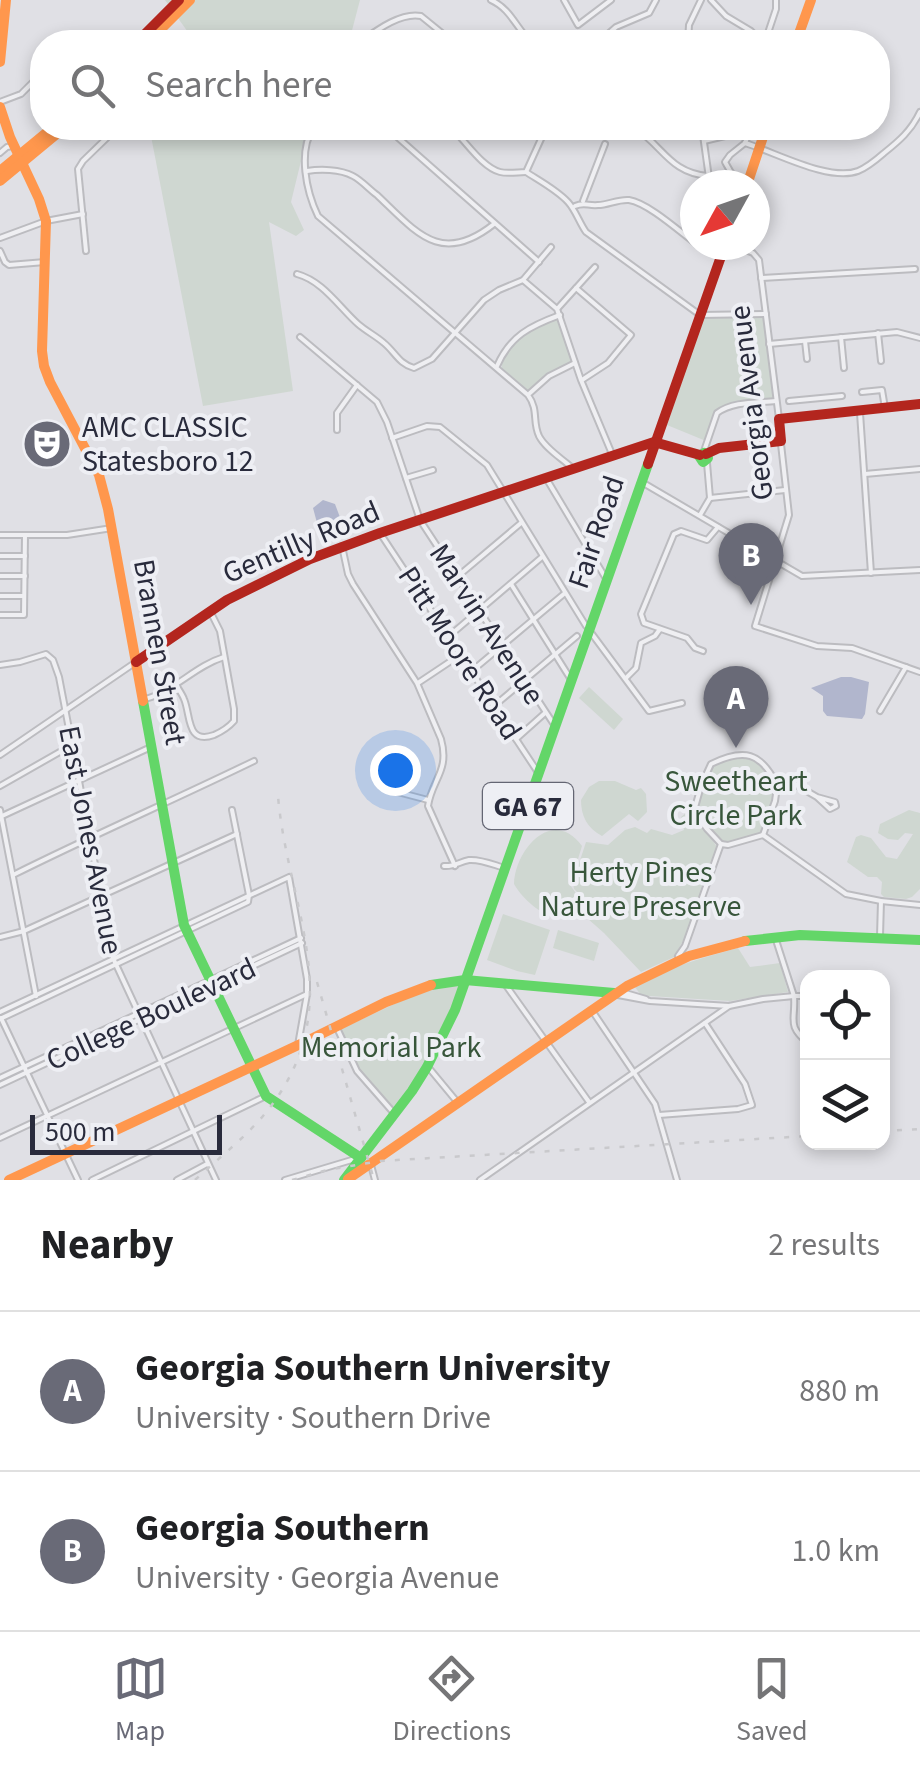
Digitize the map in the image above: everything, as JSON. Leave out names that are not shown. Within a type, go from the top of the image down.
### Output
[{"type":"main road","points":[[0,62],[6,0]]},
{"type":"main road","points":[[149,30],[179,0]]},
{"type":"main road","points":[[160,30],[190,0]]},
{"type":"main road","points":[[800,30],[811,0]]},
{"type":"main road","name":"Brannen Street","points":[[0,104],[46,221],[44,366],[99,475],[186,928],[266,1096],[365,1159]]},
{"type":"main road","points":[[0,171],[37,140]]},
{"type":"main road","points":[[0,181],[19,155],[44,140]]},
{"type":"main road","points":[[752,170],[762,140]]},
{"type":"main road","name":"Fair Road","points":[[365,1159],[427,1067],[455,1010],[719,260]]},
{"type":"main road","points":[[778,419],[920,404]]},
{"type":"main road","name":"Georgia Avenue","points":[[778,419],[781,441]]},
{"type":"main road","points":[[654,442],[704,457],[719,448],[781,441]]},
{"type":"main road","name":"Gentilly Road","points":[[136,662],[248,589],[342,546],[654,442]]},
{"type":"main road","points":[[131,635],[143,651],[173,637]]},
{"type":"main road","points":[[365,1159],[458,1103],[601,1001],[686,951],[774,937],[920,940]]},
{"type":"main road","points":[[9,1180],[428,985],[465,980],[614,993]]},
{"type":"main road","points":[[594,990],[601,1001]]},
{"type":"main road","name":"GA 67","points":[[346,1180],[365,1159]]},
{"type":"street","points":[[492,0],[512,16],[521,30]]},
{"type":"street","points":[[564,0],[578,25],[611,0]]},
{"type":"street","points":[[613,30],[649,14],[656,0]]},
{"type":"street","points":[[689,30],[701,0]]},
{"type":"street","points":[[710,0],[726,16],[749,30]]},
{"type":"street","points":[[768,30],[776,0]]},
{"type":"street","points":[[379,30],[415,14],[438,30]]},
{"type":"street","points":[[0,104],[30,86]]},
{"type":"street","points":[[745,143],[832,173],[856,172],[900,141],[920,112]]},
{"type":"street","points":[[86,251],[78,169],[105,140]]},
{"type":"street","points":[[307,140],[307,170],[318,216],[528,395],[536,409],[542,441],[572,468]]},
{"type":"street","points":[[401,140],[539,262]]},
{"type":"street","points":[[463,140],[496,172],[526,172],[565,199],[586,232],[700,315],[766,314]]},
{"type":"street","points":[[526,172],[541,140]]},
{"type":"street","points":[[651,140],[664,156],[684,170]]},
{"type":"street","points":[[707,170],[704,141],[708,140]]},
{"type":"street","points":[[730,170],[725,162],[746,140]]},
{"type":"street","points":[[582,203],[604,144]]},
{"type":"street","points":[[0,153],[8,146],[19,155]]},
{"type":"street","points":[[307,170],[353,176],[418,232],[443,244],[469,241],[494,224]]},
{"type":"street","points":[[573,207],[623,200],[640,204],[680,233]]},
{"type":"street","points":[[0,238],[46,221],[84,214]]},
{"type":"street","points":[[297,274],[318,285],[400,362],[418,367],[432,359],[484,300],[523,280],[552,248]]},
{"type":"street","points":[[0,252],[9,264],[45,262]]},
{"type":"street","name":"Georgia Avenue","points":[[757,260],[778,419]]},
{"type":"street","points":[[496,368],[511,342],[559,312],[594,268]]},
{"type":"street","points":[[761,278],[915,269]]},
{"type":"street","points":[[523,280],[559,312],[580,380],[612,455]]},
{"type":"street","points":[[576,288],[632,335],[608,363],[580,380]]},
{"type":"street","points":[[770,344],[898,332],[920,338]]},
{"type":"street","points":[[878,333],[881,361]]},
{"type":"street","name":"Marvin Avenue","points":[[300,336],[377,402],[420,520],[556,726]]},
{"type":"street","points":[[842,337],[844,368]]},
{"type":"street","points":[[805,340],[807,358]]},
{"type":"street","points":[[528,395],[550,376],[576,364]]},
{"type":"street","points":[[337,430],[337,414],[357,385]]},
{"type":"street","points":[[862,392],[882,390],[885,408]]},
{"type":"street","points":[[789,402],[842,396]]},
{"type":"street","points":[[700,516],[710,498],[704,457],[718,414],[736,406],[776,401]]},
{"type":"street","points":[[860,410],[871,573]]},
{"type":"street","points":[[392,438],[428,426],[440,427],[487,465],[589,631],[649,712],[682,703]]},
{"type":"street","name":"Georgia Avenue","points":[[781,441],[789,515],[755,626],[817,646],[852,648],[906,667]]},
{"type":"street","points":[[866,474],[920,469]]},
{"type":"street","points":[[406,478],[433,470]]},
{"type":"street","points":[[546,478],[607,580]]},
{"type":"street","points":[[640,481],[802,576],[920,570]]},
{"type":"street","points":[[710,498],[787,490]]},
{"type":"street","points":[[457,577],[521,522]]},
{"type":"street","points":[[703,651],[686,638],[644,623],[641,614],[674,534],[682,531],[707,540],[718,527]]},
{"type":"street","points":[[0,535],[68,535],[112,528]]},
{"type":"street","name":"Pitt Moore Road","points":[[380,533],[539,774]]},
{"type":"street","points":[[0,615],[24,615],[24,536]]},
{"type":"street","points":[[342,546],[348,574],[418,683],[443,748],[441,775],[428,800],[429,811],[455,866]]},
{"type":"street","points":[[0,556],[25,556]]},
{"type":"street","points":[[448,637],[542,557]]},
{"type":"street","points":[[772,574],[787,569]]},
{"type":"street","points":[[0,576],[24,576]]},
{"type":"street","points":[[511,584],[571,680]]},
{"type":"street","points":[[471,671],[565,594]]},
{"type":"street","points":[[0,596],[24,596]]},
{"type":"street","points":[[176,685],[196,734],[205,738],[234,721],[220,632],[210,611]]},
{"type":"street","points":[[626,678],[636,668],[641,643],[660,630]]},
{"type":"street","points":[[494,706],[577,636]]},
{"type":"street","name":"East Jones Avenue","points":[[0,665],[46,654],[53,660],[113,958],[216,1180]]},
{"type":"street","points":[[418,683],[460,655]]},
{"type":"street","points":[[143,699],[160,694],[202,666],[224,657]]},
{"type":"street","name":"Gentilly Road","points":[[0,756],[136,662]]},
{"type":"street","points":[[880,711],[906,667],[920,672]]},
{"type":"street","points":[[516,739],[546,714]]},
{"type":"street","points":[[0,786],[72,745]]},
{"type":"street","points":[[37,998],[1,813],[152,747]]},
{"type":"street","points":[[763,835],[778,785],[767,765],[746,755],[732,755],[711,764],[694,811],[722,844],[763,835],[846,894],[920,906]]},
{"type":"street","points":[[13,875],[254,762]]},
{"type":"street","points":[[394,790],[402,772]]},
{"type":"street","points":[[778,785],[788,781],[817,797]]},
{"type":"street","points":[[386,789],[428,800]]},
{"type":"street","points":[[37,998],[113,958],[245,904],[249,895],[232,810]]},
{"type":"street","points":[[0,937],[24,932],[237,834]]},
{"type":"street","points":[[686,951],[722,844]]},
{"type":"street","points":[[444,866],[467,860],[505,868]]},
{"type":"street","points":[[249,895],[288,877],[306,965],[307,994],[298,1045]]},
{"type":"street","points":[[880,937],[881,901]]},
{"type":"street","points":[[78,1180],[0,1015],[116,965],[186,928]]},
{"type":"street","points":[[774,937],[794,996],[794,1030],[800,1036]]},
{"type":"street","name":"College Boulevard","points":[[0,1085],[302,940]]},
{"type":"street","points":[[630,983],[636,997]]},
{"type":"street","points":[[504,984],[590,1102]]},
{"type":"street","points":[[614,993],[650,1001],[729,1006],[800,996]]},
{"type":"street","points":[[0,1138],[307,994]]},
{"type":"street","points":[[480,1180],[729,1006]]},
{"type":"street","points":[[590,1009],[660,1115],[678,1180]]},
{"type":"street","points":[[660,1115],[752,1105],[745,1084],[705,1023]]},
{"type":"street","points":[[337,1027],[357,1071],[396,1114]]},
{"type":"street","points":[[427,1067],[458,1103]]},
{"type":"street","name":"College Boulevard","points":[[0,1078],[25,1070]]},
{"type":"street","points":[[92,1180],[266,1096]]},
{"type":"street","points":[[285,1180],[365,1159],[376,1180]]},
{"type":"street","points":[[177,1180],[208,1164]]},
{"type":"green space","points":[[165,0],[360,0],[352,30],[186,30]]},
{"type":"green space","points":[[152,140],[309,140],[291,202],[304,230],[296,236],[269,222],[293,391],[203,406]]},
{"type":"green space","points":[[763,316],[774,400],[725,405],[716,413],[706,441],[667,425],[702,321],[707,317]]},
{"type":"green space","points":[[556,317],[560,319],[573,362],[551,372],[527,392],[502,370],[506,351],[520,337]]},
{"type":"green space","points":[[589,687],[623,719],[614,730],[579,698]]},
{"type":"green space","name":"Sweetheart Circle Park","points":[[733,755],[758,759],[767,765],[777,785],[763,835],[728,845],[721,844],[694,811],[711,764]]},
{"type":"green space","points":[[599,781],[641,788],[646,794],[647,812],[638,821],[629,814],[602,836],[597,833],[586,821],[581,800],[589,787]]},
{"type":"green space","name":"Herty Pines Nature Preserve","points":[[691,809],[717,847],[674,957],[641,972],[579,911],[582,901],[566,916],[546,914],[514,884],[528,846],[548,831],[559,830],[582,846],[570,885],[581,900],[573,882],[586,842],[608,845],[625,830],[635,827],[647,833],[651,829],[672,835],[684,830],[681,817]]},
{"type":"green space","points":[[909,810],[920,813],[920,889],[906,899],[884,897],[882,882],[877,877],[868,877],[847,862],[856,837],[861,835],[871,838],[886,857],[897,859],[913,834],[888,839],[878,833],[880,824]]},
{"type":"green space","points":[[503,914],[550,930],[535,975],[487,960]]},
{"type":"green space","points":[[558,930],[599,943],[594,961],[553,948]]},
{"type":"green space","points":[[738,948],[750,967],[780,963],[788,992],[730,1001],[649,996],[640,994],[635,987],[698,959]]},
{"type":"green space","name":"Memorial Park","points":[[456,983],[459,988],[436,1044],[395,1110],[360,1072],[341,1029],[433,986]]},
{"type":"water","points":[[323,500],[335,504],[341,520],[338,529],[320,534],[313,508]]},
{"type":"water","points":[[841,677],[869,682],[862,719],[827,716],[823,696],[811,688]]},
{"type":"railway","points":[[195,1180],[271,1106],[294,1068],[306,1029],[310,991],[307,953],[278,796]]},
{"type":"railway","points":[[317,982],[374,1180]]},
{"type":"railway","points":[[890,1131],[920,1129]]},
{"type":"railway","points":[[292,1180],[380,1161],[800,1136]]},
{"type":"traffic: fast","points":[[704,453],[708,458],[703,462],[699,456],[704,453]]},
{"type":"traffic: fast","points":[[344,1180],[412,1091],[455,1010],[648,464]]},
{"type":"traffic: fast","points":[[143,701],[184,925],[266,1096],[361,1158]]},
{"type":"traffic: fast","points":[[745,941],[800,935],[920,940]]},
{"type":"traffic: fast","points":[[431,985],[465,980],[614,993]]},
{"type":"traffic: slow","points":[[0,62],[6,0]]},
{"type":"traffic: slow","points":[[160,30],[190,0]]},
{"type":"traffic: slow","points":[[800,30],[811,0]]},
{"type":"traffic: slow","points":[[0,107],[46,221],[44,366],[99,475],[143,701]]},
{"type":"traffic: slow","points":[[0,171],[37,140]]},
{"type":"traffic: slow","points":[[0,181],[50,140]]},
{"type":"traffic: slow","points":[[752,170],[762,140]]},
{"type":"traffic: slow","points":[[348,1179],[627,986],[689,956],[745,941]]},
{"type":"traffic: slow","points":[[9,1180],[386,1002],[431,985]]},
{"type":"traffic: jam","points":[[149,30],[179,0]]},
{"type":"traffic: jam","points":[[648,464],[720,260]]},
{"type":"traffic: jam","points":[[706,454],[719,448],[781,441],[779,419],[920,404]]},
{"type":"traffic: jam","points":[[136,662],[227,600],[310,559],[380,533],[654,442],[700,455]]},
{"type":"place","name":"AMC CLASSIC Statesboro 12","points":[[47,444]]},
{"type":"place","name":"Georgia Southern","points":[[751,605]]},
{"type":"place","name":"Georgia Southern University","points":[[736,748]]}]
